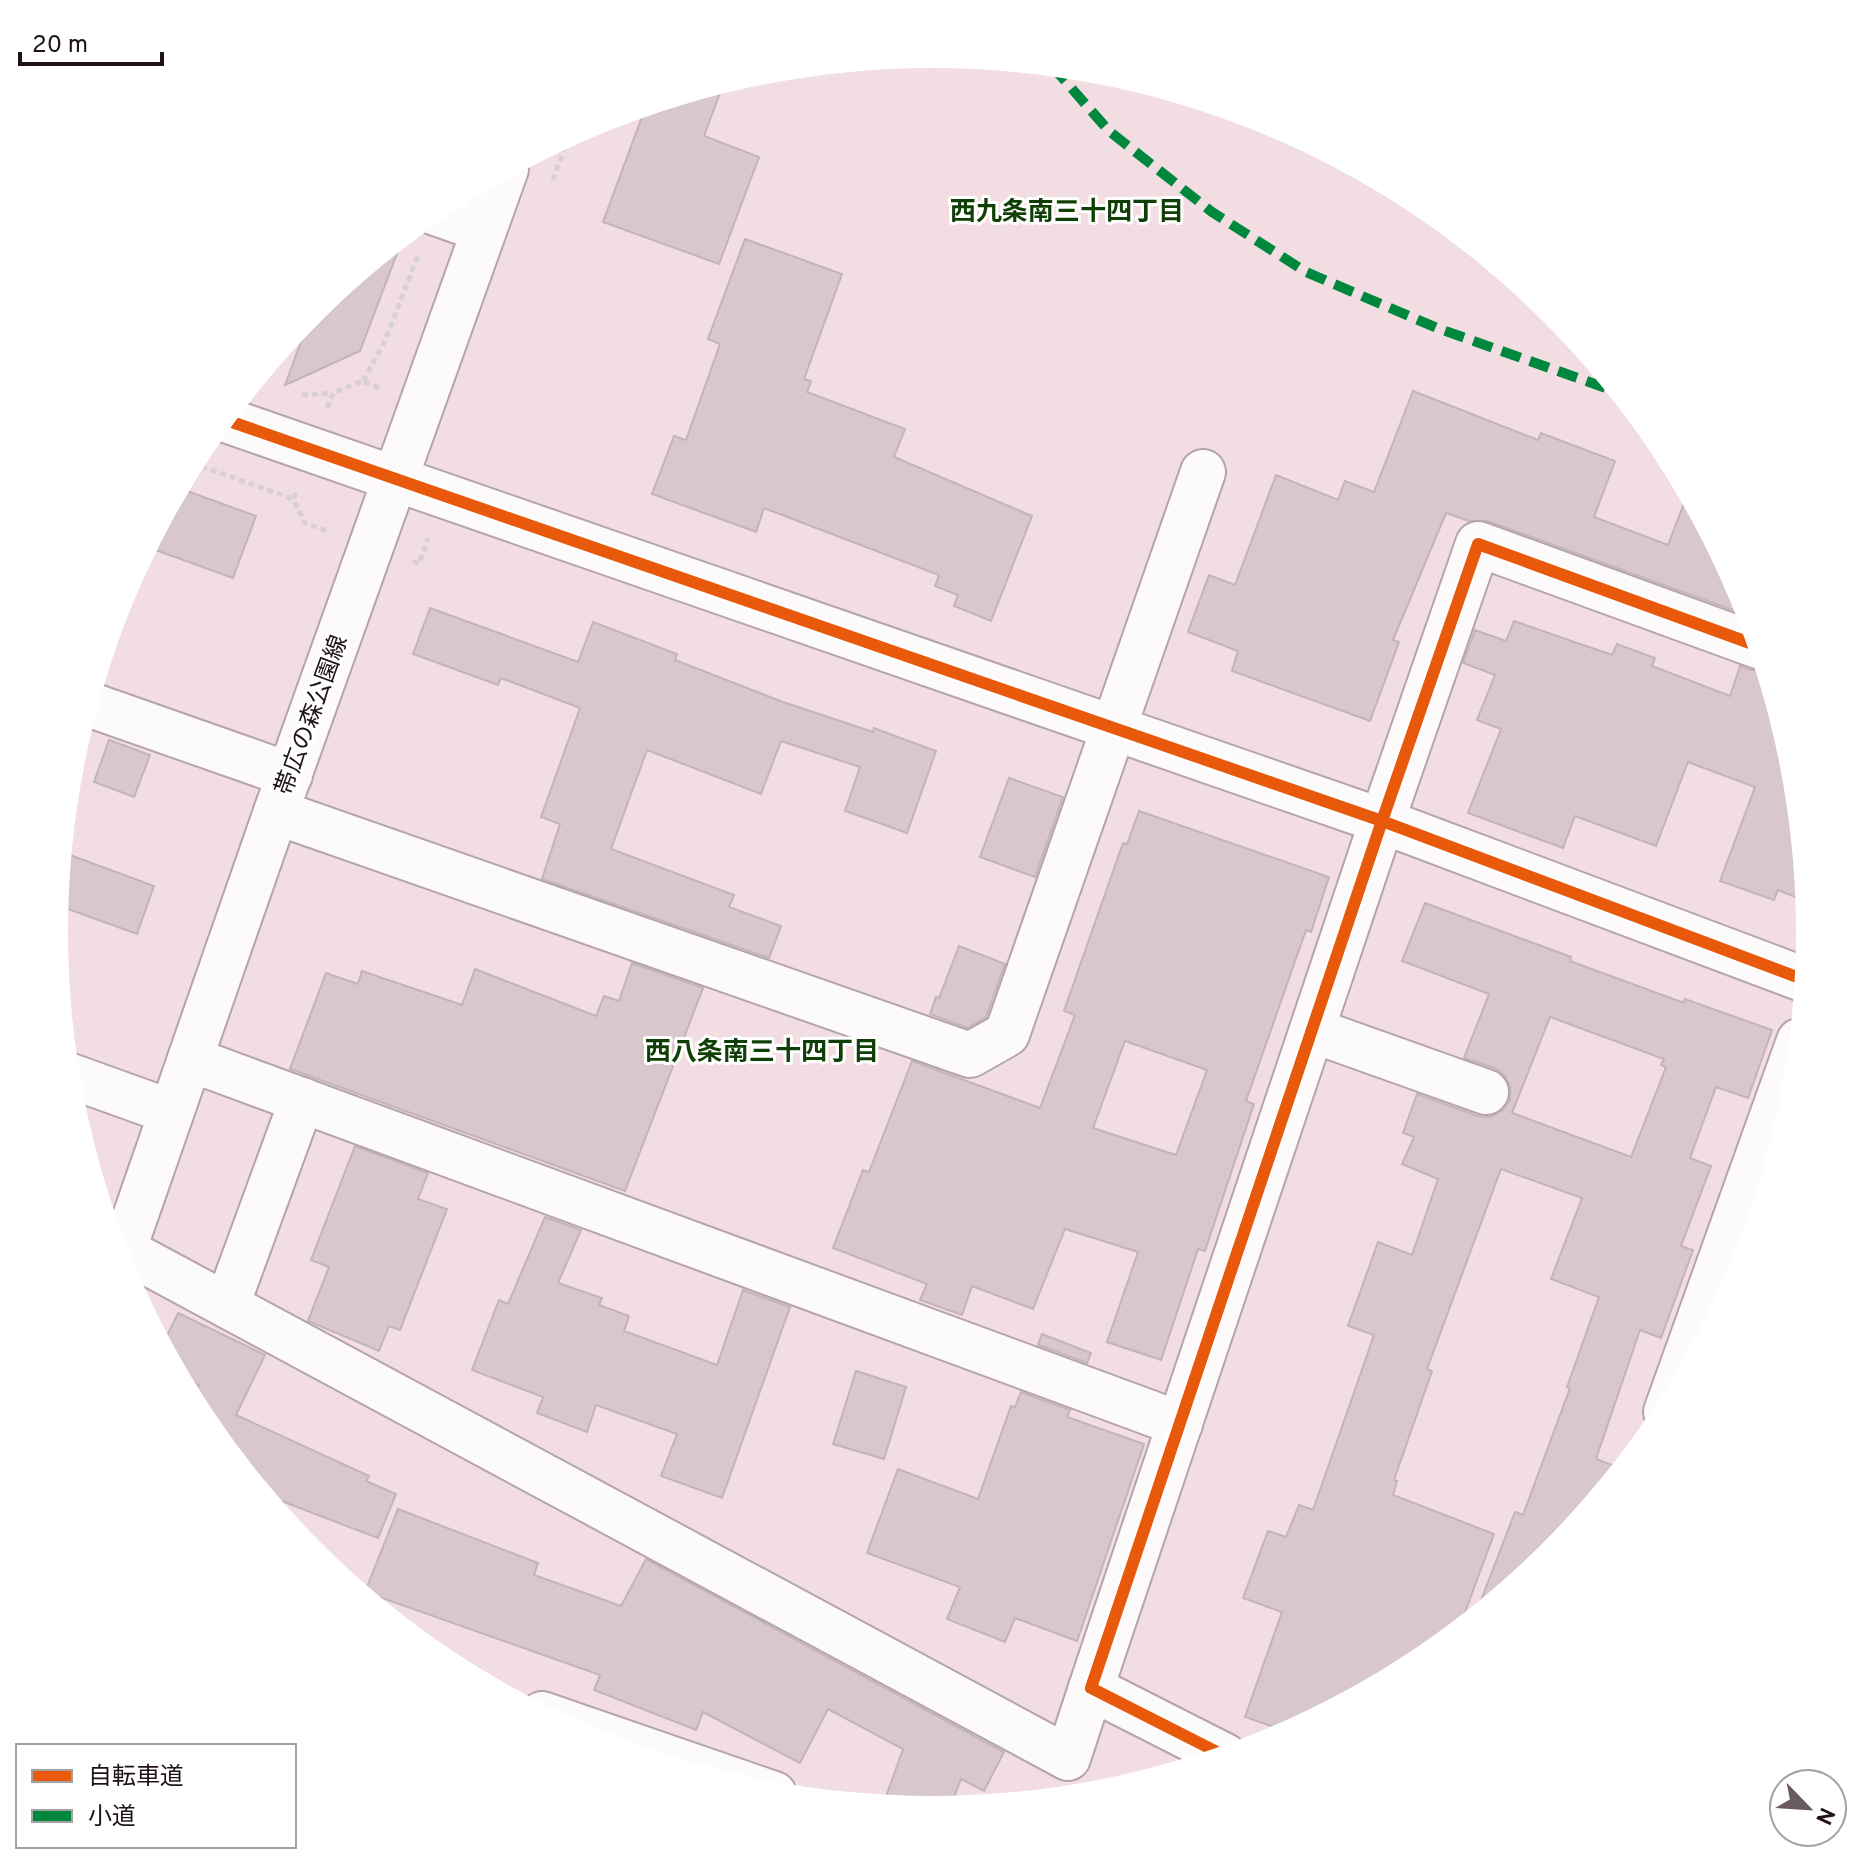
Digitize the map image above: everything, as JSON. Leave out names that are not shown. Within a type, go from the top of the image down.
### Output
[{"type":"street","name":"帯広の森公園線","points":[[126,1243],[501,184]]},
{"type":"street","points":[[448,217],[484,230]]},
{"type":"street","points":[[235,423],[1382,821],[1794,976]]},
{"type":"street","points":[[97,708],[283,794],[970,1055],[1007,1034],[1203,472]]},
{"type":"street","points":[[133,1261],[227,1305],[1068,1758],[1478,544],[1745,641]]},
{"type":"street","points":[[1312,1030],[1486,1092]]},
{"type":"street","points":[[190,1059],[1180,1424]]},
{"type":"street","points":[[81,1080],[171,1112]]},
{"type":"street","points":[[1690,1346],[1780,1093]]},
{"type":"street","points":[[227,1305],[302,1100]]},
{"type":"street","points":[[1091,1688],[1212,1749]]},
{"type":"path","points":[[363,381],[385,341],[425,233]]},
{"type":"path","points":[[301,395],[333,393]]},
{"type":"path","points":[[204,467],[293,499]]},
{"type":"building","points":[[719,95],[704,136],[759,157],[719,264],[603,222],[641,119]]},
{"type":"building","points":[[745,239],[842,274],[804,379],[811,381],[807,392],[905,429],[894,457],[1032,516],[991,621],[954,606],[958,595],[935,586],[939,575],[764,508],[756,532],[652,494],[674,436],[686,440],[720,344],[708,339]]},
{"type":"building","points":[[397,254],[360,351],[285,385],[301,342],[362,282]]},
{"type":"building","points":[[1413,391],[1538,440],[1541,433],[1615,461],[1594,517],[1668,545],[1683,506],[1734,610],[1487,521],[1469,521],[1446,513],[1393,640],[1399,642],[1370,721],[1232,671],[1238,651],[1188,632],[1209,575],[1235,585],[1276,475],[1338,500],[1345,481],[1374,492]]},
{"type":"building","points":[[189,492],[256,516],[233,578],[157,551]]},
{"type":"building","points":[[430,608],[578,662],[593,622],[677,654],[675,660],[783,702],[873,732],[874,728],[936,751],[907,833],[845,811],[860,767],[781,741],[761,794],[647,750],[611,849],[734,895],[729,907],[781,926],[769,958],[542,879],[560,824],[541,817],[580,708],[501,678],[498,685],[413,654]]},
{"type":"building","points":[[1514,621],[1612,655],[1617,644],[1655,658],[1652,666],[1730,696],[1740,666],[1755,670],[1767,708],[1789,819],[1795,897],[1778,890],[1774,900],[1720,881],[1755,787],[1688,762],[1656,846],[1575,816],[1563,848],[1468,813],[1501,729],[1477,720],[1495,675],[1463,663],[1475,630],[1506,641]]},
{"type":"building","points":[[109,740],[150,755],[134,797],[94,782]]},
{"type":"building","points":[[1009,778],[1063,797],[1035,877],[980,857]]},
{"type":"building","points":[[1139,811],[1329,877],[1311,932],[1306,930],[1246,1101],[1254,1104],[1205,1251],[1198,1249],[1161,1360],[1107,1342],[1138,1252],[1065,1229],[1033,1309],[972,1286],[962,1315],[920,1300],[927,1284],[833,1248],[863,1170],[869,1172],[912,1061],[1040,1108],[1075,1015],[1064,1011],[1123,843],[1127,844]],"holes":[[[1125,1041],[1207,1070],[1176,1155],[1093,1128]]]},
{"type":"building","points":[[72,856],[154,886],[137,934],[69,909]]},
{"type":"building","points":[[1425,903],[1684,1003],[1685,999],[1772,1030],[1748,1098],[1716,1087],[1690,1158],[1711,1166],[1681,1246],[1693,1250],[1661,1338],[1640,1330],[1596,1459],[1611,1465],[1543,1543],[1482,1598],[1515,1512],[1523,1515],[1570,1388],[1567,1387],[1599,1297],[1551,1279],[1582,1198],[1501,1169],[1427,1369],[1432,1371],[1394,1480],[1397,1481],[1393,1495],[1494,1534],[1465,1611],[1364,1680],[1271,1726],[1245,1717],[1282,1612],[1243,1598],[1268,1531],[1286,1537],[1299,1505],[1313,1510],[1374,1335],[1348,1326],[1378,1242],[1412,1255],[1438,1179],[1402,1164],[1414,1137],[1403,1133],[1417,1094],[1478,1116],[1490,1117],[1503,1110],[1510,1100],[1510,1087],[1504,1075],[1494,1068],[1464,1058],[1489,994],[1402,961]],"holes":[[[1550,1017],[1664,1059],[1661,1065],[1666,1067],[1631,1157],[1512,1113]]]},
{"type":"building","points":[[959,946],[1005,964],[986,1017],[968,1028],[930,1014]]},
{"type":"building","points":[[632,963],[703,988],[625,1191],[290,1069],[326,973],[358,984],[362,971],[462,1005],[475,969],[596,1016],[604,996],[619,1001]]},
{"type":"building","points":[[355,1146],[428,1173],[418,1199],[447,1209],[400,1330],[389,1326],[379,1351],[308,1321],[329,1267],[311,1260]]},
{"type":"building","points":[[545,1217],[581,1230],[558,1283],[602,1298],[599,1305],[629,1316],[624,1331],[717,1365],[743,1290],[790,1307],[722,1498],[661,1476],[677,1434],[596,1405],[587,1432],[537,1413],[543,1397],[472,1370],[499,1300],[508,1304]]},
{"type":"building","points":[[178,1313],[265,1355],[236,1415],[369,1476],[366,1481],[396,1494],[378,1538],[281,1501],[214,1412],[168,1334]]},
{"type":"building","points":[[1042,1334],[1091,1353],[1087,1363],[1038,1345]]},
{"type":"building","points":[[856,1371],[906,1387],[884,1459],[833,1444]]},
{"type":"building","points":[[1021,1392],[1070,1410],[1067,1417],[1144,1444],[1077,1641],[1015,1618],[1005,1642],[947,1619],[960,1587],[867,1553],[898,1469],[978,1499],[1011,1406],[1015,1407]]},
{"type":"building","points":[[398,1509],[538,1563],[534,1575],[621,1606],[646,1559],[1004,1752],[984,1791],[961,1779],[955,1795],[887,1794],[903,1749],[828,1709],[800,1763],[703,1712],[696,1730],[594,1690],[600,1675],[382,1598],[367,1586]]},
{"type":"marked path","points":[[1063,78],[1109,131],[1212,212],[1306,272],[1437,328],[1601,386]]},
{"type":"cycle path","points":[[235,423],[1382,821],[1794,976]]},
{"type":"cycle path","points":[[1212,1749],[1091,1688],[1478,544],[1745,641]]},
{"type":"district","name":"西九条南三十四丁目","points":[[1067,211]]},
{"type":"district","name":"西八条南三十四丁目","points":[[762,1051]]}]
